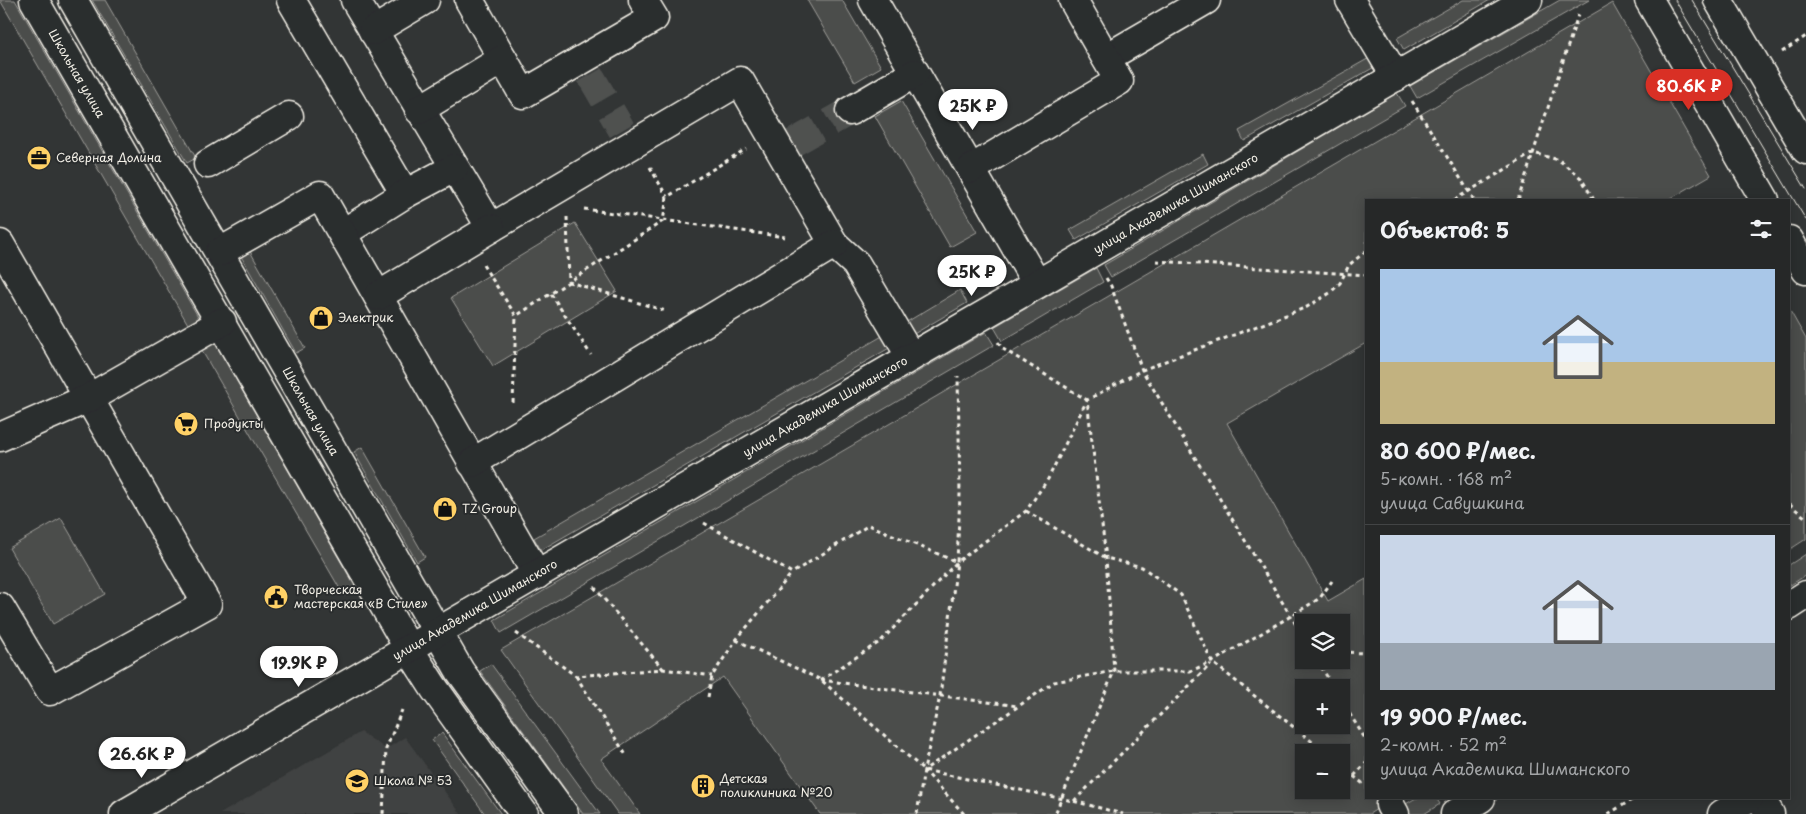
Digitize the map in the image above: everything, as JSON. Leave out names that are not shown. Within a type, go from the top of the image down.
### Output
[{"type":"street","name":"Школьная улица","points":[[34,0],[222,322],[409,649],[434,688],[524,814]]},
{"type":"street","name":"Школьная улица","points":[[73,0],[460,671],[564,814]]},
{"type":"street","points":[[291,0],[405,194]]},
{"type":"street","points":[[355,0],[490,228]]},
{"type":"street","points":[[373,31],[426,0]]},
{"type":"street","points":[[469,0],[523,94],[586,67],[654,18],[643,0]]},
{"type":"street","points":[[873,0],[1037,284]]},
{"type":"street","points":[[970,169],[1119,81],[1073,0]]},
{"type":"street","points":[[1106,58],[1206,0]]},
{"type":"street","points":[[1350,0],[1396,77]]},
{"type":"street","name":"улица Академика Шиманского","points":[[124,814],[1528,0]]},
{"type":"street","points":[[1649,0],[1764,199]]},
{"type":"street","points":[[1718,0],[1806,150]]},
{"type":"street","points":[[419,110],[503,60]]},
{"type":"street","points":[[850,111],[915,73]]},
{"type":"street","points":[[378,296],[539,200],[627,138],[740,81],[781,143],[834,244],[856,264],[910,357]]},
{"type":"street","points":[[208,164],[288,116]]},
{"type":"street","points":[[343,233],[405,194],[454,168]]},
{"type":"street","points":[[220,252],[320,195],[537,575]]},
{"type":"street","points":[[1790,242],[1806,270]]},
{"type":"street","points":[[0,244],[207,604],[50,691],[0,607]]},
{"type":"street","points":[[472,463],[834,244]]},
{"type":"street","points":[[0,437],[89,398],[222,322]]},
{"type":"street","points":[[1455,814],[1479,799]]},
{"type":"street","points":[[1722,814],[1747,799]]},
{"type":"street","points":[[1761,799],[1770,814]]},
{"type":"path","points":[[1518,199],[1578,15]]},
{"type":"path","points":[[1779,54],[1806,36]]},
{"type":"path","points":[[1417,108],[1473,199]]},
{"type":"path","points":[[516,316],[663,221],[667,197],[781,143]]},
{"type":"path","points":[[1456,199],[1534,153],[1558,160],[1581,178],[1593,199]]},
{"type":"path","points":[[539,200],[566,207],[787,238]]},
{"type":"path","points":[[567,228],[569,282]]},
{"type":"path","points":[[821,680],[881,641],[957,562],[1026,511],[1048,479],[1088,400],[1142,370],[1307,307],[1330,293],[1340,282],[1348,265],[1365,253]]},
{"type":"path","points":[[1156,261],[1365,276]]},
{"type":"path","points":[[1104,274],[1111,286],[1142,370],[1295,623]]},
{"type":"path","points":[[489,275],[516,316],[512,439]]},
{"type":"path","points":[[569,282],[705,323]]},
{"type":"path","points":[[550,294],[608,381]]},
{"type":"path","points":[[995,337],[1003,349],[1088,400]]},
{"type":"path","points":[[917,814],[924,770],[940,696],[957,562],[960,494],[958,376]]},
{"type":"path","points":[[1055,814],[1114,671],[1106,558],[1088,400]]},
{"type":"path","points":[[1790,505],[1806,518]]},
{"type":"path","points":[[1026,511],[1106,558],[1142,567],[1181,595],[1212,662],[1315,744]]},
{"type":"path","points":[[704,523],[792,573]]},
{"type":"path","points":[[708,697],[712,676],[736,640],[792,573],[869,525],[957,562]]},
{"type":"path","points":[[924,770],[1054,682],[1114,671],[1190,671],[1212,662],[1320,598],[1332,581]]},
{"type":"path","points":[[594,587],[663,669]]},
{"type":"path","points":[[516,633],[576,676],[626,755]]},
{"type":"path","points":[[736,640],[821,680],[924,770],[964,814]]},
{"type":"path","points":[[1350,652],[1365,652]]},
{"type":"path","points":[[1073,801],[1212,662]]},
{"type":"path","points":[[576,676],[663,669],[712,676]]},
{"type":"path","points":[[821,680],[1018,706]]},
{"type":"path","points":[[383,814],[386,749],[402,710]]},
{"type":"path","points":[[1350,714],[1365,738]]},
{"type":"path","points":[[1354,776],[1365,764]]},
{"type":"path","points":[[924,770],[1073,801],[1124,814]]},
{"type":"path","points":[[1350,773],[1365,785]]},
{"type":"path","points":[[1608,814],[1633,799]]},
{"type":"shaded area","points":[[0,0],[15,0],[200,320],[189,326]]},
{"type":"shaded area","points":[[92,0],[105,0],[196,158],[187,163]]},
{"type":"shaded area","points":[[807,0],[842,0],[881,67],[855,82]]},
{"type":"shaded area","points":[[1463,0],[1490,0],[1404,50],[1397,38]]},
{"type":"shaded area","points":[[1560,0],[1589,0],[1417,98],[1410,86]]},
{"type":"shaded area","points":[[1612,3],[1711,175],[1670,199],[1365,199],[1365,344],[1227,423],[1328,601],[1365,580],[1365,799],[1393,799],[1369,814],[820,814],[723,677],[601,759],[640,814],[618,814],[501,650]]},
{"type":"shaded area","points":[[1373,56],[1378,65],[1244,141],[1239,131]]},
{"type":"shaded area","points":[[1397,93],[1405,106],[1111,277],[1104,265]]},
{"type":"shaded area","points":[[901,101],[977,232],[950,247],[875,116]]},
{"type":"shaded area","points":[[1203,154],[1208,164],[1076,240],[1070,230]]},
{"type":"shaded area","points":[[575,223],[617,291],[493,366],[451,298]]},
{"type":"shaded area","points":[[247,246],[305,348],[296,353],[238,251]]},
{"type":"shaded area","points":[[1096,268],[1103,282],[1002,341],[994,327]]},
{"type":"shaded area","points":[[960,290],[967,303],[912,335],[905,323]]},
{"type":"shaded area","points":[[1790,311],[1806,339],[1806,539],[1790,549]]},
{"type":"shaded area","points":[[986,332],[994,345],[501,633],[494,620]]},
{"type":"shaded area","points":[[884,335],[891,347],[541,550],[534,538]]},
{"type":"shaded area","points":[[211,336],[356,588],[344,596],[198,344]]},
{"type":"shaded area","points":[[362,447],[425,557],[417,562],[354,452]]},
{"type":"shaded area","points":[[61,518],[105,594],[53,624],[9,548]]},
{"type":"shaded area","points":[[1806,554],[1806,575],[1790,585],[1790,564]]},
{"type":"shaded area","points":[[491,664],[600,814],[583,814],[480,671]]},
{"type":"shaded area","name":"Школа № 53","points":[[361,732],[386,749],[405,737],[461,814],[220,814]]},
{"type":"shaded area","points":[[442,733],[501,814],[485,814],[432,740]]},
{"type":"shaded area","points":[[1414,799],[1437,799],[1440,804],[1424,814],[1389,814]]},
{"type":"tunnel","points":[[590,75],[622,130]]},
{"type":"tunnel","points":[[793,143],[850,111]]},
{"type":"tram line","points":[[1675,0],[1806,220]]},
{"type":"tram line","points":[[1692,0],[1806,189]]},
{"type":"place","name":"Северная Долина","points":[[39,158]]},
{"type":"place","name":"Электрик","points":[[321,318]]},
{"type":"place","name":"Продукты","points":[[186,424]]},
{"type":"place","name":"TZ Group","points":[[445,509]]},
{"type":"place","name":"Творческая мастерская «В Стиле»","points":[[276,597]]},
{"type":"place","name":"Школа № 53","points":[[357,781]]},
{"type":"place","name":"Детская поликлиника №20","points":[[703,786]]}]
